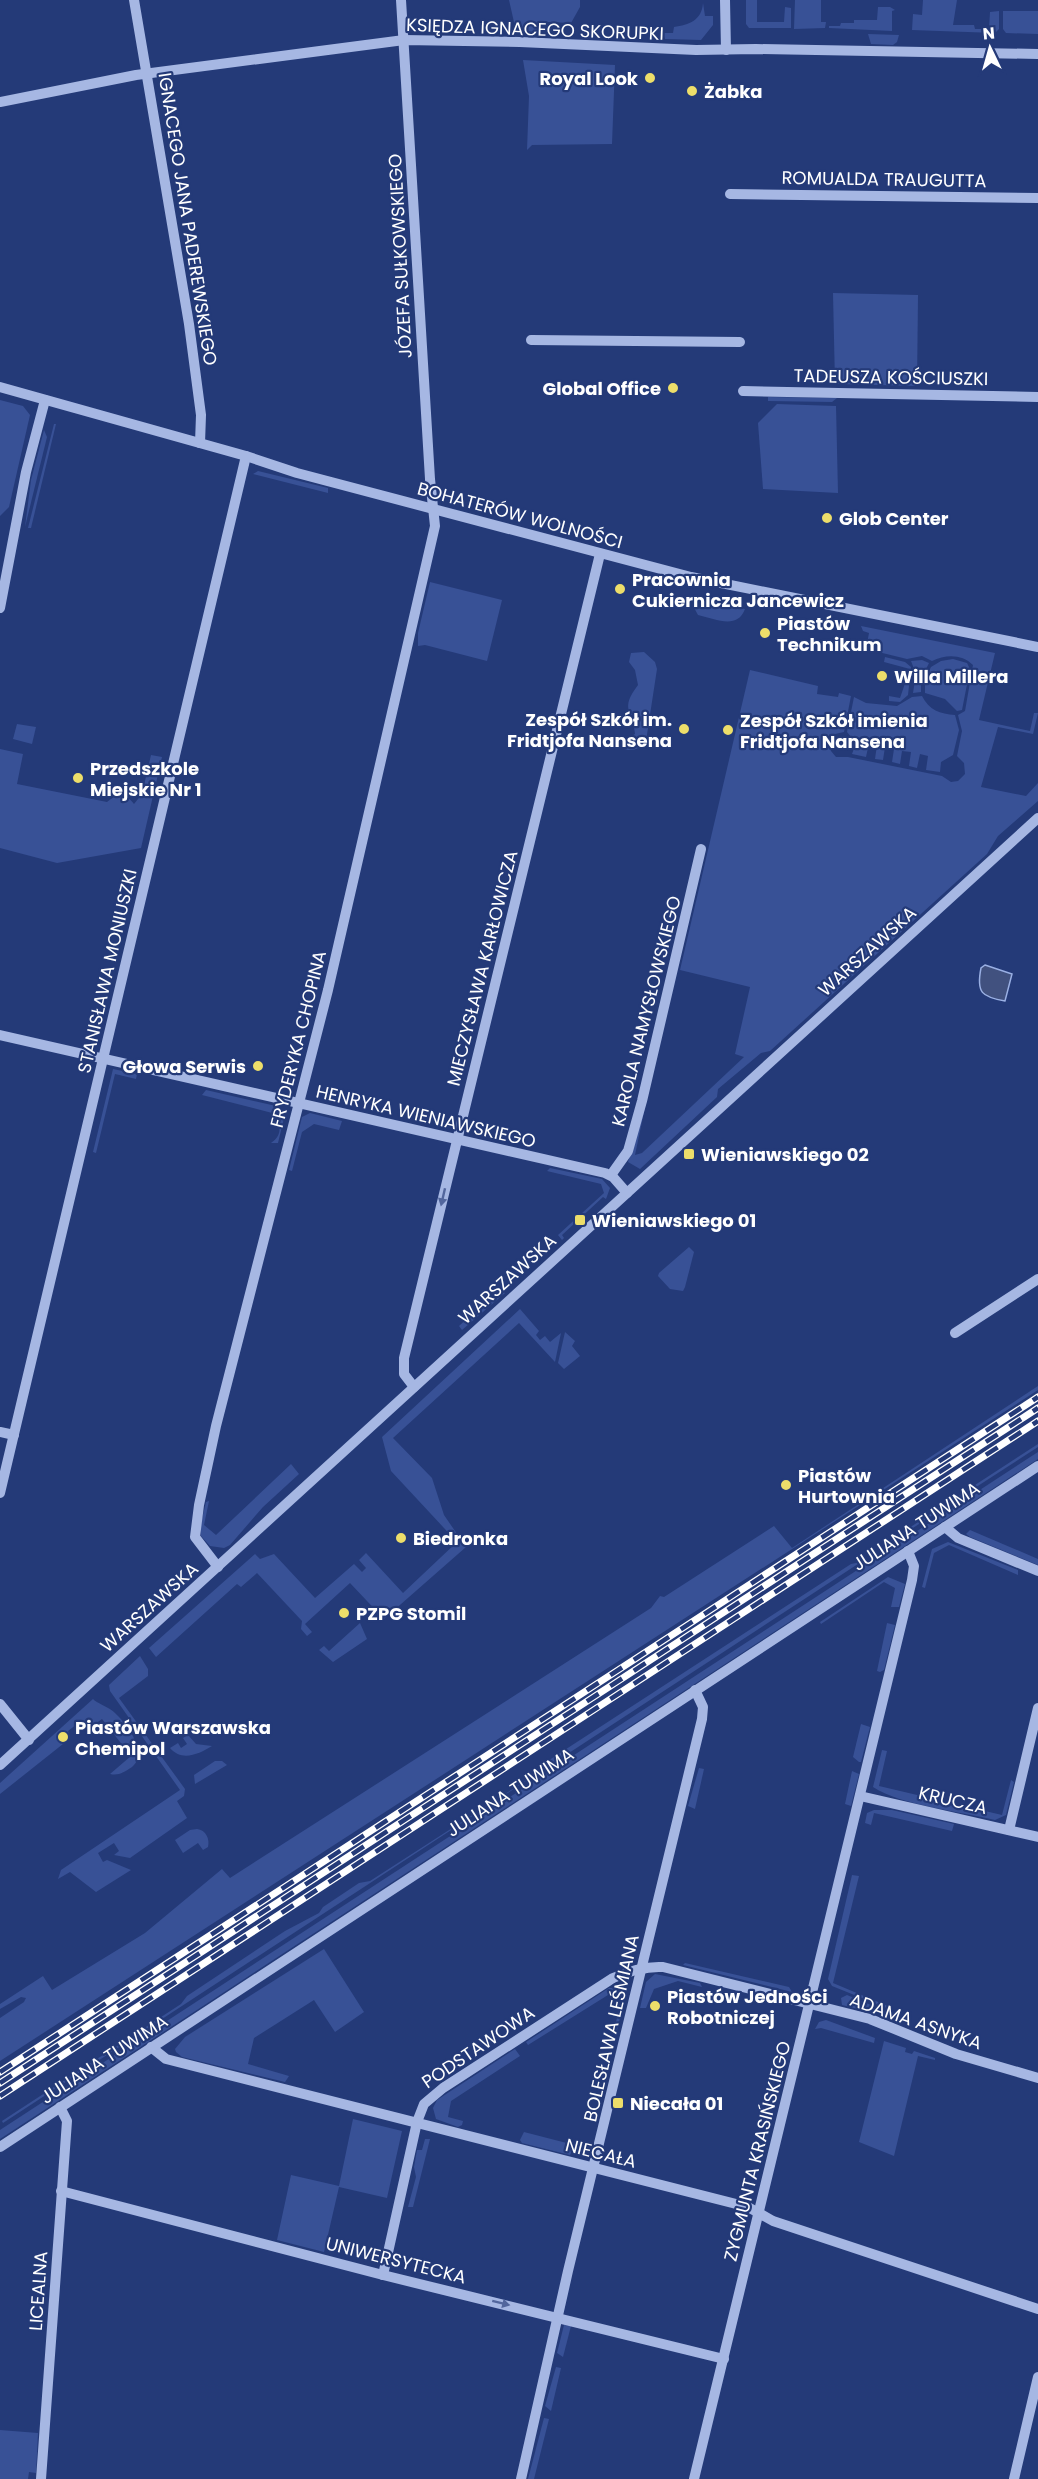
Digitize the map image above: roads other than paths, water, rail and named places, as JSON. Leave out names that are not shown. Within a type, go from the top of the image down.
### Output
[{"type":"street","name":"IGNACEGO JANA PADEREWSKIEGO","points":[[134,0],[189,324],[201,416],[200,443]]},
{"type":"street","name":"JÓZEFA SUŁKOWSKIEGO","points":[[401,0],[434,510]]},
{"type":"street","points":[[725,0],[726,50]]},
{"type":"street","name":"KSIĘDZA IGNACEGO SKORUPKI","points":[[0,102],[148,74],[404,40],[726,50],[1038,54]]},
{"type":"street","name":"ROMUALDA TRAUGUTTA","points":[[730,194],[1038,198]]},
{"type":"street","points":[[531,340],[740,342]]},
{"type":"street","name":"BOHATERÓW WOLNOŚCI","points":[[0,387],[246,456],[297,473],[600,554],[712,582],[1038,647]]},
{"type":"street","name":"TADEUSZA KOŚCIUSZKI","points":[[743,391],[1038,397]]},
{"type":"street","points":[[0,608],[26,472],[45,400]]},
{"type":"street","name":"STANISŁAWA MONIUSZKI","points":[[0,1493],[246,456]]},
{"type":"street","name":"FRYDERYKA CHOPINA","points":[[218,1567],[196,1541],[195,1527],[219,1416],[380,770],[435,526],[434,510]]},
{"type":"street","name":"MIECZYSŁAWA KARŁOWICZA","points":[[414,1387],[404,1374],[403,1363],[600,554]]},
{"type":"street","name":"WARSZAWSKA","points":[[0,1766],[1038,818]]},
{"type":"street","name":"KAROLA NAMYSŁOWSKIEGO","points":[[611,1175],[626,1156],[642,1101],[701,849]]},
{"type":"street","name":"HENRYKA WIENIAWSKIEGO","points":[[0,1035],[611,1175]]},
{"type":"street","points":[[611,1175],[627,1193]]},
{"type":"street","points":[[955,1333],[1038,1279]]},
{"type":"street","points":[[0,1432],[14,1435]]},
{"type":"street","name":"JULIANA TUWIMA","points":[[0,2147],[1038,1466]]},
{"type":"street","points":[[945,1527],[958,1538],[1038,1571]]},
{"type":"street","name":"ZYGMUNTA KRASIŃSKIEGO","points":[[694,2479],[912,1580],[914,1566],[908,1551]]},
{"type":"street","name":"BOLESŁAWA LEŚMIANA","points":[[521,2479],[593,2168],[702,1719],[703,1709],[695,1690]]},
{"type":"street","points":[[0,1704],[29,1740]]},
{"type":"street","points":[[1009,1830],[1038,1708]]},
{"type":"street","name":"KRUCZA","points":[[860,1796],[1038,1837]]},
{"type":"street","name":"ADAMA ASNYKA","points":[[642,1968],[663,1967],[870,2019],[956,2054],[1038,2078]]},
{"type":"street","name":"PODSTAWOWA","points":[[382,2275],[417,2122],[424,2104],[443,2088],[613,1978],[642,1968]]},
{"type":"street","name":"NIECAŁA","points":[[151,2047],[166,2059],[744,2206],[773,2221],[1038,2308]]},
{"type":"street","name":"LICEALNA","points":[[41,2479],[67,2121],[60,2107]]},
{"type":"street","name":"UNIWERSYTECKA","points":[[61,2191],[382,2275],[724,2359]]},
{"type":"street","points":[[1014,2479],[1038,2377]]},
{"type":"railway","points":[[0,2072],[1038,1397]]},
{"type":"railway","points":[[0,2083],[1038,1408]]},
{"type":"railway","points":[[0,2096],[1038,1421]]},
{"type":"place","name":"Royal Look","points":[[650,78]]},
{"type":"place","name":"Żabka","points":[[692,91]]},
{"type":"place","name":"Global Office","points":[[673,388]]},
{"type":"place","name":"Glob Center","points":[[827,518]]},
{"type":"place","name":"Pracownia Cukiernicza Jancewicz","points":[[620,589]]},
{"type":"place","name":"Piastów Technikum","points":[[765,633]]},
{"type":"place","name":"Willa Millera","points":[[882,676]]},
{"type":"place","name":"Zespół Szkół im. Fridtjofa Nansena","points":[[684,729]]},
{"type":"place","name":"Zespół Szkół imienia Fridtjofa Nansena","points":[[728,730]]},
{"type":"place","name":"Przedszkole Miejskie Nr 1","points":[[78,778]]},
{"type":"place","name":"Głowa Serwis","points":[[258,1066]]},
{"type":"place","name":"Wieniawskiego 02","points":[[689,1154]]},
{"type":"place","name":"Wieniawskiego 01","points":[[580,1220]]},
{"type":"place","name":"Piastów Hurtownia","points":[[786,1485]]},
{"type":"place","name":"Biedronka","points":[[401,1538]]},
{"type":"place","name":"PZPG Stomil","points":[[344,1613]]},
{"type":"place","name":"Piastów Warszawska Chemipol","points":[[63,1737]]},
{"type":"place","name":"Piastów Jedności Robotniczej","points":[[655,2006]]},
{"type":"place","name":"Niecała 01","points":[[618,2103]]}]
